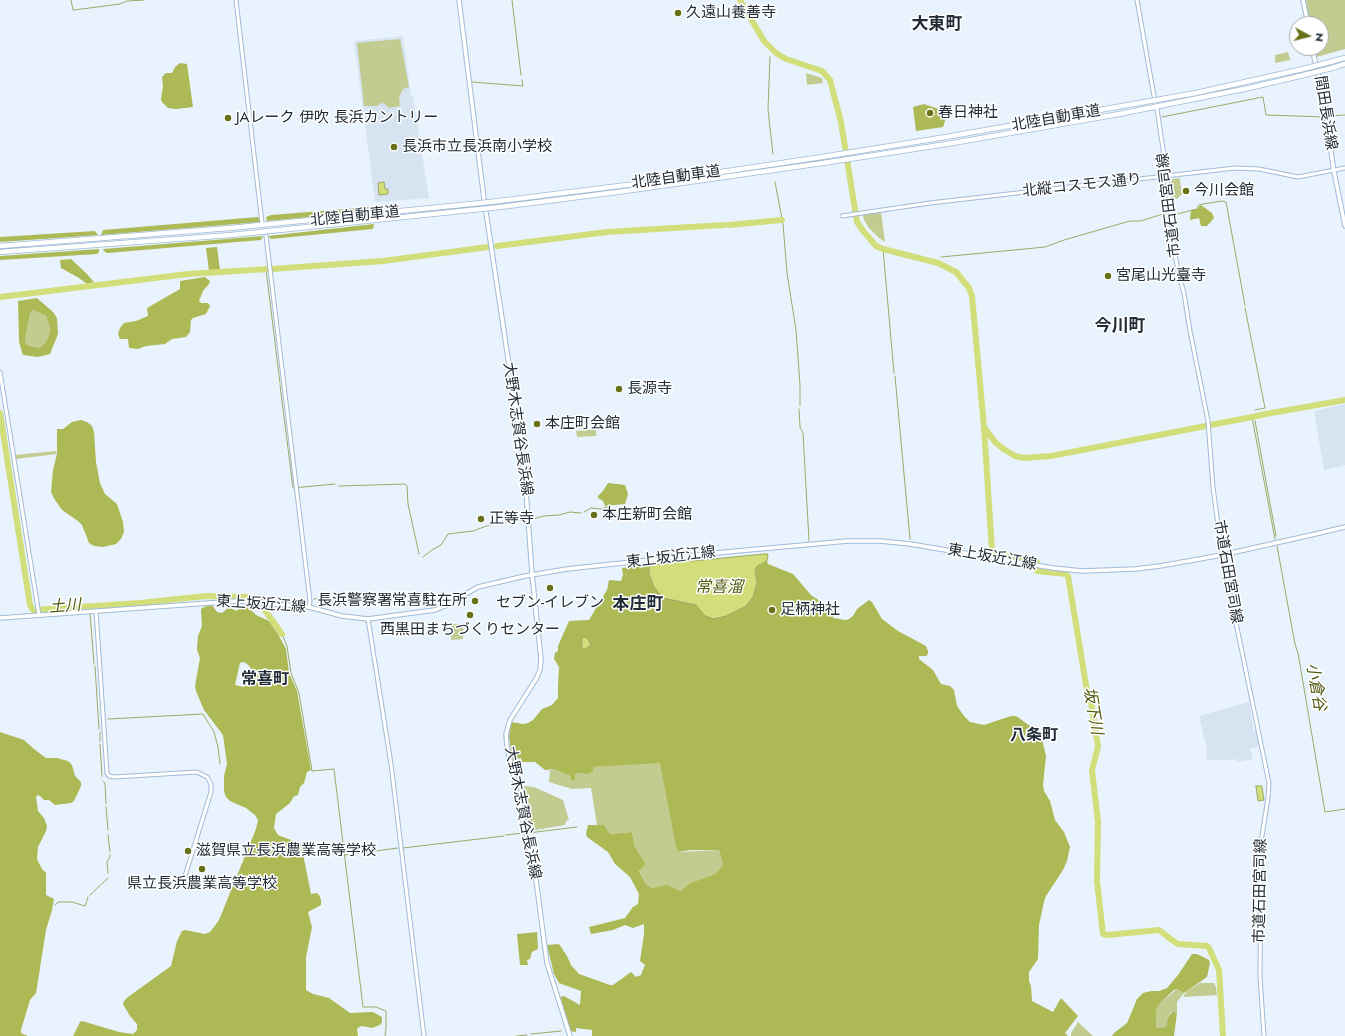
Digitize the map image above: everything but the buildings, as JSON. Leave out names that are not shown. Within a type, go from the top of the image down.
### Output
[{"type":"highway","name":"北陸自動車道","points":[[0,246],[169,234],[302,222],[499,201],[667,180],[822,158],[1118,108],[1241,83],[1345,58]]},
{"type":"highway","name":"北陸自動車道","points":[[0,252],[231,234],[390,219],[618,192],[864,157],[1119,114],[1249,88],[1345,64]]},
{"type":"main road","name":"大野木志賀谷長浜線","points":[[459,0],[486,214],[493,249],[519,432],[541,666],[536,679],[510,720],[506,734],[507,746],[536,880],[547,963],[570,1036]]},
{"type":"main road","points":[[1303,0],[1306,16]]},
{"type":"main road","name":"間田長浜線","points":[[1314,56],[1323,95],[1334,170],[1345,226]]},
{"type":"main road","name":"東上坂近江線","points":[[0,618],[38,614],[237,601],[309,607],[342,616],[368,619],[435,610],[445,606],[478,586],[532,574],[715,553],[848,541],[880,541],[910,544],[1026,564],[1082,571],[1135,569],[1222,555],[1311,536],[1345,527]]},
{"type":"street","points":[[236,0],[262,223]]},
{"type":"street","points":[[1137,0],[1154,96]]},
{"type":"street","name":"市道石田宮司線","points":[[1157,109],[1179,276],[1184,292],[1190,332],[1208,422],[1213,487],[1222,555],[1269,783],[1261,842],[1260,977],[1264,1036]]},
{"type":"street","name":"北縦コスモス通り","points":[[842,216],[919,205],[1235,168],[1259,169],[1298,177],[1345,168]]},
{"type":"street","points":[[266,236],[310,601],[309,607]]},
{"type":"street","points":[[0,372],[38,606],[38,614]]},
{"type":"street","points":[[92,611],[107,773],[109,776],[114,777],[194,772],[205,775],[210,781],[211,792],[185,876]]},
{"type":"street","points":[[368,619],[391,764],[424,1036]]},
{"type":"shaded area","points":[[1306,0],[1345,0],[1345,49],[1329,53],[1329,16],[1309,16]]},
{"type":"shaded area","name":"長浜市立長浜南小学校","points":[[403,36],[411,96],[413,96],[429,198],[377,202],[375,201],[354,41]]},
{"type":"shaded area","points":[[400,39],[409,87],[403,89],[399,97],[400,106],[389,108],[385,104],[381,103],[377,106],[364,106],[357,43]]},
{"type":"shaded area","points":[[1288,52],[1290,60],[1275,63],[1275,55]]},
{"type":"shaded area","points":[[180,63],[187,64],[193,107],[176,109],[168,108],[161,99],[163,86],[162,77],[166,73],[172,73],[175,67]]},
{"type":"shaded area","points":[[806,73],[822,78],[823,83],[807,85]]},
{"type":"shaded area","points":[[924,104],[948,112],[943,127],[916,131],[913,107]]},
{"type":"shaded area","points":[[1179,178],[1182,194],[1177,199],[1173,198],[1171,181]]},
{"type":"shaded area","points":[[1201,205],[1212,213],[1214,218],[1207,226],[1201,226],[1199,218],[1190,220],[1191,210],[1197,209]]},
{"type":"shaded area","points":[[371,207],[373,211],[267,221],[266,217],[271,215]]},
{"type":"shaded area","points":[[881,212],[885,242],[869,228],[863,215]]},
{"type":"shaded area","points":[[258,217],[261,222],[101,235],[103,230]]},
{"type":"shaded area","points":[[374,224],[373,229],[271,239],[268,236]]},
{"type":"shaded area","points":[[95,231],[98,235],[0,242],[0,237]]},
{"type":"shaded area","points":[[263,236],[261,240],[107,253],[103,249]]},
{"type":"shaded area","points":[[217,247],[220,270],[209,271],[206,248]]},
{"type":"shaded area","points":[[99,249],[97,254],[0,260],[0,256]]},
{"type":"shaded area","points":[[71,259],[94,282],[87,284],[61,268],[60,260]]},
{"type":"shaded area","points":[[205,277],[210,281],[203,291],[199,301],[201,303],[208,303],[210,306],[206,314],[191,320],[190,332],[186,337],[172,339],[165,344],[146,346],[138,349],[129,348],[128,339],[120,339],[118,334],[124,323],[136,321],[148,316],[147,308],[180,289],[180,281]]},
{"type":"shaded area","points":[[37,298],[53,312],[57,318],[58,334],[50,354],[38,357],[23,355],[19,342],[18,301]],"holes":[[[33,310],[46,316],[50,329],[45,343],[40,348],[26,344],[25,341],[30,313]]]},
{"type":"shaded area","points":[[33,310],[46,316],[50,329],[48,338],[40,348],[30,346],[26,344],[25,341],[30,313]]},
{"type":"shaded area","points":[[1345,404],[1345,465],[1324,470],[1314,411]]},
{"type":"shaded area","points":[[81,420],[92,426],[100,483],[105,494],[117,504],[123,522],[124,532],[121,539],[116,544],[103,547],[94,546],[89,543],[82,525],[62,510],[51,492],[53,470],[57,454],[57,429],[63,429],[72,422]]},
{"type":"shaded area","points":[[596,429],[596,436],[577,437],[576,431]]},
{"type":"shaded area","points":[[56,451],[57,454],[16,459],[15,455]]},
{"type":"shaded area","points":[[608,483],[625,485],[628,494],[625,504],[605,506],[603,501],[598,498]]},
{"type":"shaded area","points":[[767,561],[768,564],[793,574],[811,595],[835,609],[833,618],[849,619],[853,616],[857,609],[869,600],[872,602],[882,619],[898,631],[926,646],[928,654],[926,656],[919,656],[919,659],[933,670],[941,684],[950,686],[954,690],[957,706],[970,722],[984,725],[1011,716],[1016,716],[1037,731],[1042,739],[1046,756],[1043,785],[1044,791],[1050,801],[1055,820],[1064,832],[1070,847],[1067,861],[1063,870],[1046,896],[1044,902],[1039,925],[1038,959],[1029,972],[1029,981],[1031,986],[1032,1001],[1053,1012],[1061,998],[1078,1016],[1065,1033],[1068,1036],[592,1036],[592,1030],[576,1028],[576,1032],[570,1031],[560,997],[564,996],[580,1005],[581,991],[559,983],[554,974],[547,945],[559,944],[571,965],[579,974],[610,985],[613,985],[631,972],[636,977],[641,975],[645,965],[640,961],[644,924],[633,928],[625,925],[613,930],[591,934],[589,927],[625,918],[633,907],[638,904],[639,894],[630,877],[615,864],[608,852],[587,837],[586,834],[588,825],[604,825],[610,834],[632,832],[635,847],[646,864],[639,871],[646,884],[652,888],[667,885],[680,891],[690,883],[715,874],[723,865],[719,850],[691,850],[677,852],[660,763],[593,767],[594,771],[588,774],[575,773],[575,780],[571,780],[570,776],[554,769],[545,770],[535,762],[522,762],[521,758],[517,759],[513,763],[509,737],[511,722],[523,724],[528,723],[533,720],[542,709],[552,705],[558,698],[559,667],[554,659],[555,653],[558,651],[558,646],[569,621],[589,620],[607,590],[609,580],[621,581],[623,575],[622,568],[650,565],[649,573],[654,587],[688,603],[696,605],[705,616],[726,616],[746,606],[757,583],[755,571],[757,566]]},
{"type":"shaded area","points":[[212,605],[217,612],[222,613],[228,608],[236,611],[243,607],[248,607],[256,615],[269,621],[286,649],[289,673],[297,691],[311,770],[307,772],[304,783],[300,787],[298,795],[293,797],[290,803],[276,814],[274,828],[278,835],[304,845],[304,859],[311,894],[317,893],[321,900],[321,905],[308,912],[312,927],[306,957],[306,990],[313,994],[329,998],[350,1013],[373,1012],[382,1017],[382,1022],[380,1025],[372,1028],[362,1026],[359,1027],[357,1029],[358,1036],[73,1036],[80,1022],[82,1021],[119,1032],[133,1034],[137,1030],[137,1024],[124,1006],[124,1001],[171,966],[177,941],[182,931],[185,930],[205,934],[210,932],[214,927],[219,920],[256,829],[258,820],[255,815],[246,808],[230,801],[226,797],[224,792],[224,776],[227,764],[223,735],[204,710],[196,691],[195,686],[200,658],[197,650],[198,636],[202,626],[201,609]],"holes":[[[240,663],[246,663],[250,667],[252,673],[250,679],[246,679],[244,687],[235,685]]]},
{"type":"shaded area","points":[[451,624],[463,624],[463,639],[451,640]]},
{"type":"shaded area","points":[[1249,702],[1254,731],[1256,731],[1259,746],[1250,749],[1253,759],[1237,762],[1236,759],[1206,760],[1207,749],[1199,716]]},
{"type":"shaded area","points":[[0,732],[24,740],[46,758],[57,758],[68,761],[72,765],[75,776],[81,782],[81,786],[74,801],[71,803],[55,805],[49,800],[44,800],[38,795],[36,797],[38,811],[44,818],[47,826],[38,847],[37,859],[42,869],[46,873],[46,895],[54,899],[46,930],[36,993],[30,1000],[21,1030],[21,1033],[28,1036],[0,1036]]},
{"type":"shaded area","points":[[661,762],[677,852],[719,850],[723,865],[715,874],[690,883],[680,891],[667,886],[652,888],[646,884],[639,870],[646,864],[635,847],[632,832],[610,834],[604,825],[597,825],[591,788],[572,789],[549,782],[550,770],[554,769],[570,776],[571,780],[575,773],[588,774],[594,771],[593,767]]},
{"type":"shaded area","points":[[524,786],[534,787],[563,800],[569,820],[566,821],[565,825],[531,831],[528,826],[522,795],[525,794]]},
{"type":"shaded area","points":[[537,932],[538,949],[532,952],[530,959],[527,960],[528,965],[520,965],[517,934]]},
{"type":"shaded area","points":[[1192,954],[1197,954],[1209,960],[1210,963],[1207,977],[1184,993],[1177,989],[1174,990],[1161,1002],[1156,1010],[1156,1028],[1166,1027],[1168,1018],[1172,1012],[1177,1013],[1174,1036],[1112,1036],[1127,1023],[1137,999],[1143,993],[1159,991],[1167,988]]},
{"type":"shaded area","points":[[1200,983],[1214,983],[1217,995],[1183,997],[1187,991]]},
{"type":"shaded area","points":[[1177,989],[1184,993],[1177,1002],[1177,1013],[1171,1012],[1166,1027],[1155,1028],[1156,1010],[1161,1002]]},
{"type":"shaded area","points":[[1078,1022],[1093,1036],[1071,1036],[1071,1033]]},
{"type":"water","points":[[384,182],[385,189],[388,189],[388,194],[379,195],[378,183]]},
{"type":"water","name":"常喜溜","points":[[768,554],[767,561],[757,566],[755,571],[757,583],[753,597],[746,606],[726,616],[714,619],[705,616],[696,605],[663,598],[654,587],[649,573],[650,565]]},
{"type":"water","points":[[585,637],[591,645],[585,649],[582,649],[582,646],[579,645],[582,644],[582,638]]},
{"type":"water","points":[[1256,786],[1262,786],[1264,800],[1258,801]]},
{"type":"waterway","points":[[71,0],[73,10],[120,4],[127,1],[144,0]]},
{"type":"waterway","points":[[512,0],[521,75]]},
{"type":"waterway","points":[[740,0],[764,41],[776,53],[786,59],[822,71],[830,80],[841,122],[857,222],[864,232],[876,246],[883,249],[938,263]]},
{"type":"waterway","points":[[770,57],[768,110],[773,154]]},
{"type":"waterway","points":[[472,82],[523,86],[522,80]]},
{"type":"waterway","points":[[1162,117],[1263,97],[1266,115],[1324,117]]},
{"type":"waterway","points":[[1328,116],[1345,115]]},
{"type":"waterway","points":[[775,182],[783,224],[787,273],[796,330],[800,405]]},
{"type":"waterway","points":[[1172,212],[1177,214],[1197,209],[1199,205],[1203,204],[1222,201],[1226,202],[1245,305]]},
{"type":"waterway","points":[[941,257],[1045,247],[1130,221],[1141,221],[1169,212]]},
{"type":"waterway","points":[[729,225],[782,220]]},
{"type":"waterway","points":[[497,246],[607,232],[724,225]]},
{"type":"waterway","points":[[272,269],[383,261],[488,247]]},
{"type":"waterway","points":[[883,249],[894,373]]},
{"type":"waterway","points":[[938,263],[956,272],[969,288],[972,296],[984,427],[992,551],[995,554],[1035,560],[1037,562]]},
{"type":"waterway","points":[[266,269],[280,383]]},
{"type":"waterway","points":[[0,297],[188,274],[268,269]]},
{"type":"waterway","points":[[1245,308],[1265,408],[1255,410]]},
{"type":"waterway","points":[[895,376],[910,539]]},
{"type":"waterway","points":[[280,385],[293,488],[335,484]]},
{"type":"waterway","points":[[984,427],[995,442],[1015,456],[1024,458],[1051,456],[1345,400]]},
{"type":"waterway","points":[[799,409],[800,427],[803,433],[809,541]]},
{"type":"waterway","name":"土川","points":[[0,413],[30,605],[33,610],[140,603],[206,596],[248,597]]},
{"type":"waterway","name":"小倉谷","points":[[1252,417],[1275,539]]},
{"type":"waterway","name":"小倉谷","points":[[1255,421],[1276,536]]},
{"type":"waterway","points":[[339,486],[405,484],[407,486],[408,504],[419,554]]},
{"type":"waterway","points":[[584,512],[591,508],[601,509],[610,506]]},
{"type":"waterway","points":[[529,520],[570,512],[581,513]]},
{"type":"waterway","points":[[423,557],[441,545],[448,534],[473,531],[492,524],[526,520]]},
{"type":"waterway","name":"小倉谷","points":[[1277,546],[1295,644],[1298,653],[1325,812],[1345,809]]},
{"type":"waterway","name":"坂下川","points":[[1037,569],[1037,571],[1066,574],[1068,576],[1088,697],[1091,702],[1098,747],[1092,770],[1098,822],[1097,878]]},
{"type":"waterway","points":[[314,599],[350,597]]},
{"type":"waterway","points":[[258,599],[285,602],[306,600]]},
{"type":"waterway","name":"土川","points":[[264,609],[282,634]]},
{"type":"waterway","points":[[90,613],[94,664]]},
{"type":"waterway","points":[[282,634],[287,646],[291,673],[299,693],[312,771],[334,769],[363,1007],[376,1007],[386,1011],[385,1036]]},
{"type":"waterway","points":[[95,666],[99,729]]},
{"type":"waterway","points":[[108,719],[203,714],[214,732],[220,764]]},
{"type":"waterway","points":[[100,732],[100,741]]},
{"type":"waterway","points":[[100,744],[102,776]]},
{"type":"waterway","points":[[103,781],[105,783],[106,804]]},
{"type":"waterway","points":[[106,807],[108,830]]},
{"type":"waterway","points":[[528,833],[577,827]]},
{"type":"waterway","points":[[506,835],[523,833]]},
{"type":"waterway","points":[[108,835],[110,852]]},
{"type":"waterway","points":[[403,848],[504,836]]},
{"type":"waterway","points":[[345,855],[398,848]]},
{"type":"waterway","points":[[108,873],[107,862],[110,855]]},
{"type":"waterway","points":[[90,895],[108,878]]},
{"type":"waterway","name":"坂下川","points":[[1097,881],[1103,934],[1107,935],[1159,930],[1168,937]]},
{"type":"waterway","points":[[55,905],[58,902],[72,902],[85,906],[88,897]]},
{"type":"waterway","name":"坂下川","points":[[1169,938],[1178,944],[1207,946],[1209,948],[1219,970],[1223,1036]]},
{"type":"waterway","points":[[531,1034],[561,1031]]},
{"type":"waterway","points":[[516,1036],[527,1035]]},
{"type":"place","name":"久遠山養善寺","points":[[678,13]]},
{"type":"place","name":"春日神社","points":[[930,113]]},
{"type":"place","name":"JAレーク 伊吹 長浜カントリー","points":[[228,118]]},
{"type":"place","name":"長浜市立長浜南小学校","points":[[394,147]]},
{"type":"place","name":"今川会館","points":[[1186,191]]},
{"type":"place","name":"宮尾山光臺寺","points":[[1108,276]]},
{"type":"place","name":"長源寺","points":[[619,389]]},
{"type":"place","name":"本庄町会館","points":[[537,424]]},
{"type":"place","name":"本庄新町会館","points":[[594,515]]},
{"type":"place","name":"正等寺","points":[[481,519]]},
{"type":"place","name":"セブン-イレブン","points":[[550,588]]},
{"type":"place","name":"長浜警察署常喜駐在所","points":[[475,601]]},
{"type":"place","name":"足柄神社","points":[[772,610]]},
{"type":"place","name":"西黒田まちづくりセンター","points":[[470,615]]},
{"type":"place","name":"滋賀県立長浜農業高等学校","points":[[188,851]]},
{"type":"place","name":"県立長浜農業高等学校","points":[[202,869]]},
{"type":"district","name":"大東町","points":[[937,25]]},
{"type":"district","name":"今川町","points":[[1120,327]]},
{"type":"district","name":"本庄町","points":[[638,605]]},
{"type":"district","name":"常喜町","points":[[265,680]]},
{"type":"district","name":"八条町","points":[[1034,736]]}]
